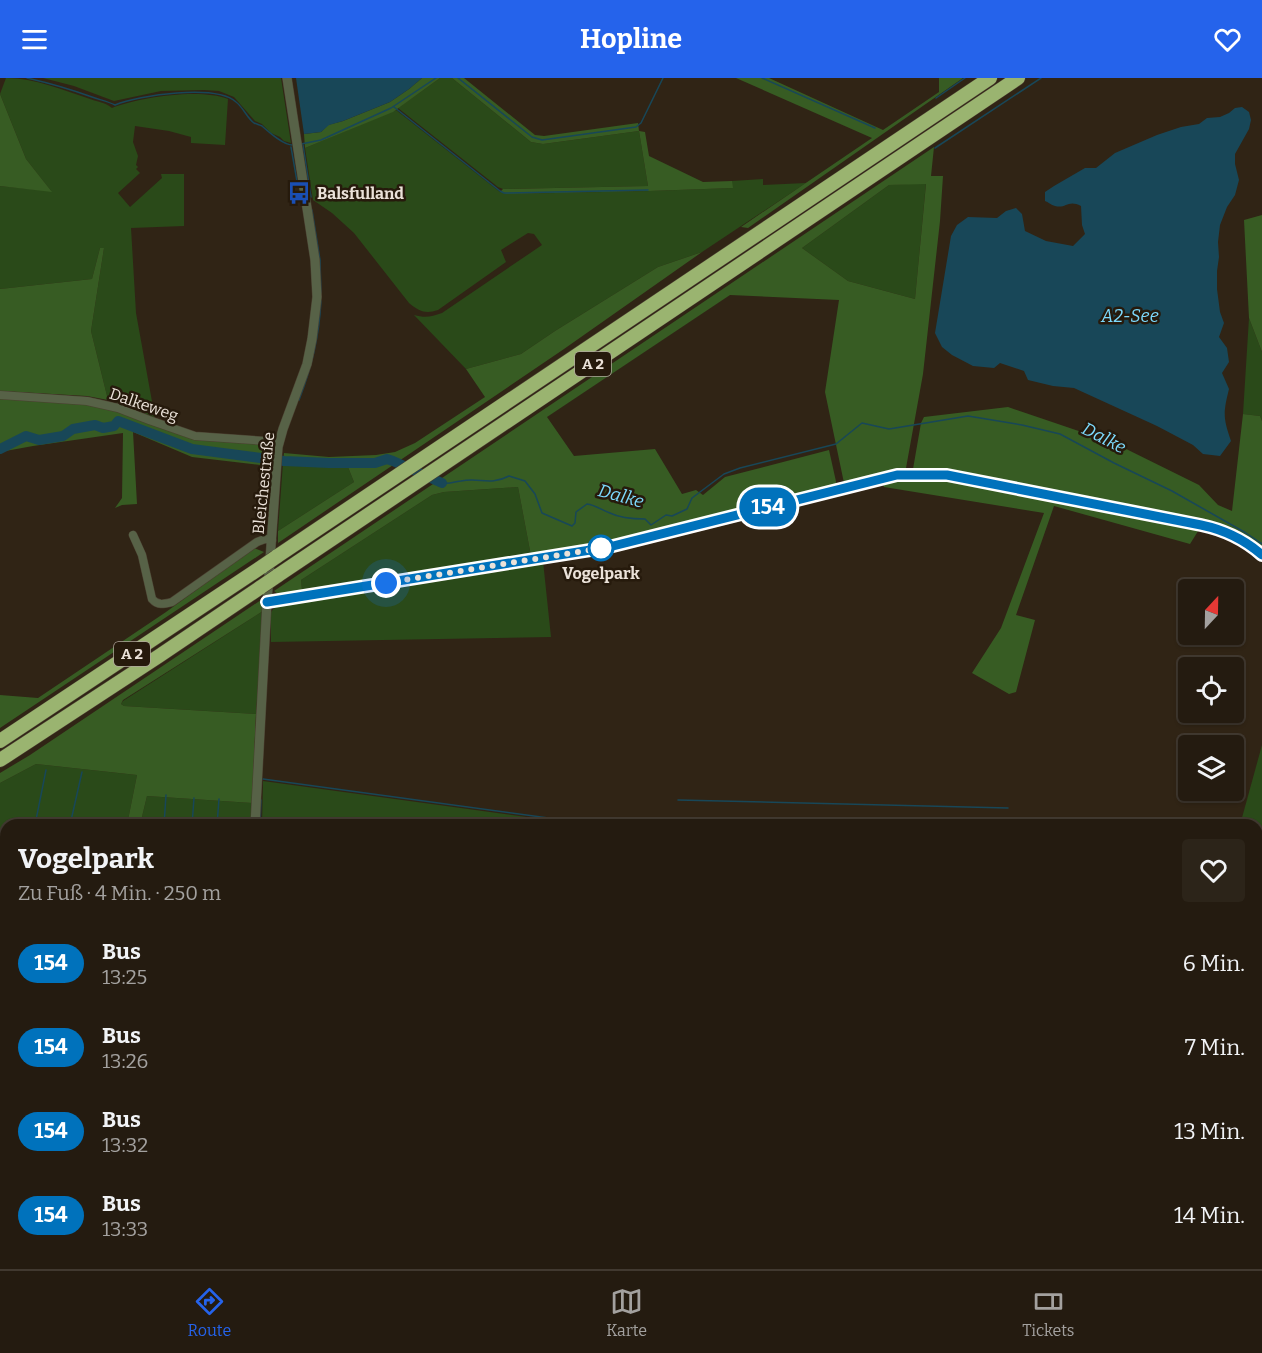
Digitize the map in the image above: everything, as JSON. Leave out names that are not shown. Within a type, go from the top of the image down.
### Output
[{"type":"highway","name":"A 2","points":[[0,741],[990,78]]},
{"type":"highway","name":"A 2","points":[[0,760],[159,656],[1018,78]]},
{"type":"street","name":"Bleichestraße","points":[[255,819],[267,602],[279,445],[307,364],[317,297],[315,260],[287,78]]},
{"type":"street","name":"Dalkeweg","points":[[0,395],[87,401],[118,408],[195,436],[279,445]]},
{"type":"street","points":[[267,602],[609,547],[897,475],[909,474],[947,475],[1209,526],[1234,536],[1262,555]]},
{"type":"street","points":[[133,535],[142,555],[152,599],[162,605],[172,602],[257,542],[265,539],[272,540]]},
{"type":"green space","points":[[6,78],[49,85],[104,103],[112,108],[138,100],[170,95],[202,94],[228,99],[225,145],[191,143],[191,137],[135,126],[133,142],[138,156],[136,169],[140,173],[118,193],[130,207],[162,178],[161,174],[184,174],[184,226],[131,228],[136,313],[155,418],[108,400],[91,331],[104,248],[100,248],[92,279],[0,289],[0,186],[51,191],[26,159],[0,94]]},
{"type":"green space","points":[[43,78],[281,78],[291,143],[284,141],[255,121],[234,97],[219,91],[161,91],[114,101],[74,86]]},
{"type":"green space","points":[[422,78],[440,78],[393,112],[305,148],[304,134],[321,132],[328,125],[390,102]]},
{"type":"green space","points":[[440,78],[452,78],[531,142],[543,144],[639,131],[648,186],[503,189],[498,187],[398,108]]},
{"type":"green space","points":[[452,78],[464,78],[535,135],[544,136],[638,123],[639,131],[543,144],[531,142]]},
{"type":"green space","points":[[736,78],[769,78],[883,130],[939,92],[939,78],[963,78],[748,228],[741,227],[872,138]]},
{"type":"green space","points":[[0,94],[26,159],[52,192],[0,186]]},
{"type":"green space","points":[[396,110],[500,192],[506,194],[732,188],[732,181],[763,179],[763,185],[806,183],[702,252],[658,267],[521,354],[466,369],[414,315],[428,317],[442,313],[542,245],[534,234],[528,233],[501,250],[506,262],[438,310],[423,311],[409,303],[354,233],[313,200],[305,148]]},
{"type":"green space","points":[[639,131],[645,132],[649,156],[703,182],[732,181],[733,188],[506,194],[500,192],[503,189],[648,186]]},
{"type":"green space","points":[[934,147],[931,176],[943,176],[940,221],[923,374],[906,468],[844,483],[825,392],[839,300],[730,295],[547,417],[574,456],[655,449],[682,494],[696,490],[703,495],[725,477],[829,450],[837,486],[608,543],[531,556],[518,487],[444,492],[432,495],[301,580],[302,590],[366,581],[366,584],[282,597],[274,591]],"holes":[[[926,184],[915,299],[848,281],[802,248],[889,185]]]},
{"type":"green space","points":[[926,183],[915,299],[848,281],[802,248],[889,185]]},
{"type":"green space","points":[[1262,215],[1262,352],[1249,318],[1244,220]]},
{"type":"green space","points":[[100,248],[104,248],[91,331],[108,400],[87,396],[0,391],[0,289],[92,279]]},
{"type":"green space","points":[[702,252],[564,349],[278,543],[278,531],[354,482],[348,467],[283,463],[284,453],[329,457],[376,455],[395,452],[415,443],[485,397],[466,369],[521,354],[658,267]]},
{"type":"green space","points":[[1249,318],[1262,352],[1262,421],[1260,416],[1243,414]]},
{"type":"green space","points":[[0,398],[87,403],[113,409],[194,439],[268,445],[272,450],[270,466],[192,457],[133,432],[137,504],[115,508],[122,498],[123,433],[0,452]]},
{"type":"green space","points":[[1008,407],[1114,443],[1199,485],[1218,505],[1232,511],[1243,414],[1260,416],[1262,421],[1262,551],[1234,533],[1203,522],[948,471],[913,469],[924,417]]},
{"type":"green space","points":[[283,463],[348,467],[354,482],[278,531]]},
{"type":"green space","points":[[896,478],[946,478],[1200,528],[1190,544],[1054,506],[1016,615],[1035,620],[1016,692],[1009,694],[972,673],[1001,628],[1044,513],[884,487],[882,481]]},
{"type":"green space","points":[[518,487],[531,556],[302,591],[301,580],[432,495],[444,492]]},
{"type":"green space","points":[[254,548],[264,552],[0,728],[0,695],[38,698],[166,612]]},
{"type":"green space","points":[[543,561],[551,637],[271,642],[271,612],[281,604]]},
{"type":"green space","points":[[264,598],[263,611],[123,700],[121,704],[256,714],[252,803],[147,796],[141,819],[128,819],[137,775],[36,764],[0,783],[0,773]]},
{"type":"green space","points":[[263,611],[256,714],[121,704],[123,701]]},
{"type":"green space","points":[[1262,745],[1262,819],[1242,819]]},
{"type":"green space","points":[[36,764],[137,775],[128,819],[0,819],[0,783]]},
{"type":"green space","points":[[263,781],[541,819],[262,819]]},
{"type":"green space","points":[[147,796],[252,803],[251,819],[141,819]]},
{"type":"water","points":[[296,78],[422,78],[390,102],[329,125],[321,132],[304,134]]},
{"type":"water","name":"A2-See","points":[[1242,107],[1249,112],[1251,120],[1249,129],[1235,154],[1239,180],[1235,195],[1220,225],[1218,242],[1217,289],[1224,323],[1219,337],[1227,348],[1229,362],[1222,373],[1229,389],[1225,415],[1231,441],[1220,456],[1203,454],[1193,445],[1157,426],[1074,388],[1028,380],[1024,371],[1000,363],[994,368],[973,366],[942,347],[935,333],[951,236],[957,225],[968,217],[997,218],[1006,211],[1016,208],[1022,214],[1025,231],[1046,241],[1073,246],[1085,234],[1081,206],[1073,203],[1054,206],[1045,201],[1045,192],[1085,168],[1096,168],[1115,153],[1157,135],[1199,124],[1207,118],[1220,117],[1235,108]]},
{"type":"waterway","points":[[27,78],[115,105],[159,95],[212,93],[236,102],[254,123],[292,145]]},
{"type":"waterway","points":[[301,144],[321,140],[391,108],[436,78]]},
{"type":"waterway","points":[[458,78],[532,137],[542,140],[636,127],[641,123],[663,78]]},
{"type":"waterway","points":[[762,78],[875,128]]},
{"type":"waterway","points":[[936,98],[965,78]]},
{"type":"waterway","points":[[935,148],[1041,78]]},
{"type":"waterway","points":[[394,107],[504,193],[648,190]]},
{"type":"waterway","points":[[303,145],[311,197]]},
{"type":"waterway","points":[[291,147],[298,187]]},
{"type":"waterway","points":[[312,210],[320,260],[321,293]]},
{"type":"waterway","points":[[299,400],[314,351],[321,301]]},
{"type":"waterway","name":"Dalke","points":[[442,483],[467,480],[490,481],[509,476],[525,481],[535,494],[542,513],[572,526],[575,523],[576,512],[587,504],[618,516],[645,519],[651,525],[666,515],[672,516],[687,509],[692,498],[724,474],[836,444],[862,423],[889,429],[968,416],[1060,434],[1172,491],[1262,544]]},
{"type":"waterway","name":"Dalke","points":[[0,449],[26,436],[39,440],[63,436],[73,429],[95,425],[103,428],[114,426],[118,421],[192,449],[284,461],[375,463],[387,459],[442,483]]},
{"type":"waterway","points":[[36,819],[46,770]]},
{"type":"waterway","points":[[71,819],[82,772]]},
{"type":"waterway","points":[[263,779],[556,819]]},
{"type":"waterway","points":[[164,819],[166,795]]},
{"type":"waterway","points":[[192,819],[194,798]]},
{"type":"waterway","points":[[217,819],[219,799]]},
{"type":"waterway","points":[[260,819],[261,800]]},
{"type":"waterway","points":[[678,800],[1008,808]]},
{"type":"bus line","name":"154","points":[[267,602],[609,547],[897,475],[909,474],[947,475],[1216,528],[1250,545],[1262,555]]},
{"type":"place","name":"Balsfulland","points":[[299,193]]},
{"type":"place","name":"Vogelpark","points":[[601,548]]},
{"type":"route","points":[[386,583],[609,547],[601,548]]}]
